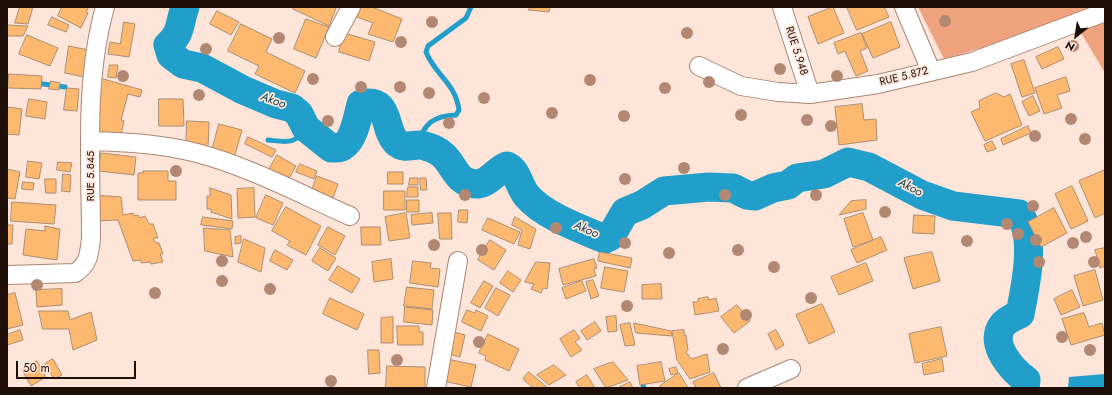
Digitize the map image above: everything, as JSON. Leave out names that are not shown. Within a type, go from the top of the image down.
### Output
[{"type":"street","name":"RUE 5.845","points":[[7,275],[68,274],[75,273],[84,268],[91,239],[93,68],[105,7]]},
{"type":"street","points":[[335,37],[351,7]]},
{"type":"street","name":"RUE 5.948","points":[[782,7],[810,94]]},
{"type":"street","points":[[904,7],[931,71]]},
{"type":"street","name":"RUE 5.872","points":[[699,66],[741,86],[778,92],[810,94],[878,84],[972,62],[1105,12]]},
{"type":"street","points":[[91,140],[141,143],[197,153],[240,168],[350,216]]},
{"type":"street","points":[[436,388],[458,261]]},
{"type":"street","points":[[747,388],[791,369]]},
{"type":"shaded area","points":[[918,7],[1105,7],[1105,73],[1074,21],[944,59]]},
{"type":"water","points":[[1105,374],[1105,388],[1068,388],[1069,377]]},
{"type":"building","points":[[20,7],[33,7],[28,24],[15,23]]},
{"type":"building","points":[[62,7],[89,7],[86,12],[88,13],[81,28],[58,16]]},
{"type":"building","points":[[294,7],[336,8],[329,26],[293,9]]},
{"type":"building","points":[[359,7],[372,7],[402,19],[393,42],[368,34],[373,23],[354,16]]},
{"type":"building","points":[[530,7],[550,7],[549,12],[529,10]]},
{"type":"building","points":[[833,7],[844,33],[818,44],[808,17]]},
{"type":"building","points":[[847,7],[884,7],[889,17],[857,30]]},
{"type":"building","points":[[217,11],[239,22],[231,35],[210,24]]},
{"type":"building","points":[[52,17],[69,25],[66,32],[48,25]]},
{"type":"building","points":[[306,19],[329,27],[316,58],[294,49]]},
{"type":"building","points":[[124,22],[135,24],[129,57],[108,54],[110,42],[120,44]]},
{"type":"building","points":[[891,22],[900,47],[873,58],[862,34]]},
{"type":"building","points":[[241,24],[272,39],[266,52],[305,71],[295,93],[255,74],[259,66],[228,51]]},
{"type":"building","points":[[7,25],[28,26],[23,36],[7,36]]},
{"type":"building","points":[[344,33],[375,42],[369,61],[339,52]]},
{"type":"building","points":[[861,33],[867,48],[860,51],[868,71],[856,76],[845,51],[838,54],[834,43]]},
{"type":"building","points":[[27,35],[58,48],[50,66],[19,54]]},
{"type":"building","points":[[69,46],[89,50],[84,77],[65,73]]},
{"type":"building","points":[[1058,47],[1064,59],[1042,69],[1036,57]]},
{"type":"building","points":[[1024,60],[1035,93],[1022,97],[1011,64]]},
{"type":"building","points":[[110,65],[118,65],[116,78],[108,77]]},
{"type":"building","points":[[9,74],[42,76],[41,89],[8,88]]},
{"type":"building","points":[[1066,77],[1070,91],[1057,95],[1062,108],[1044,114],[1035,88]]},
{"type":"building","points":[[100,78],[142,90],[140,97],[128,94],[121,120],[124,121],[119,143],[85,134]]},
{"type":"building","points":[[51,81],[60,83],[59,90],[49,89]]},
{"type":"building","points":[[67,88],[79,89],[77,111],[64,110]]},
{"type":"building","points":[[996,93],[1004,97],[1010,94],[1022,125],[985,141],[971,112],[980,108],[979,101]]},
{"type":"building","points":[[1033,96],[1040,111],[1029,116],[1022,102]]},
{"type":"building","points":[[29,99],[47,102],[45,119],[26,116]]},
{"type":"building","points":[[159,99],[183,99],[184,126],[159,126]]},
{"type":"building","points":[[862,104],[864,120],[876,119],[877,140],[839,145],[835,107]]},
{"type":"building","points":[[7,107],[22,109],[19,135],[7,134]]},
{"type":"building","points":[[187,121],[209,122],[208,149],[186,148]]},
{"type":"building","points":[[219,124],[242,130],[234,158],[212,151]]},
{"type":"building","points":[[1028,126],[1031,133],[1003,145],[1001,139]]},
{"type":"building","points":[[248,137],[276,150],[272,157],[245,144]]},
{"type":"building","points":[[992,141],[996,149],[987,152],[984,145]]},
{"type":"building","points":[[101,153],[136,157],[134,175],[99,171]]},
{"type":"building","points":[[277,155],[296,166],[282,191],[263,181]]},
{"type":"building","points":[[28,161],[42,163],[39,179],[26,177]]},
{"type":"building","points":[[58,162],[72,163],[70,172],[57,170]]},
{"type":"building","points":[[300,164],[317,171],[314,179],[296,172]]},
{"type":"building","points":[[7,169],[20,172],[15,199],[7,198]]},
{"type":"building","points":[[1105,170],[1105,213],[1095,218],[1079,181]]},
{"type":"building","points":[[143,171],[168,171],[168,181],[176,181],[176,200],[138,200],[138,173],[143,173]]},
{"type":"building","points":[[388,172],[403,172],[403,184],[388,184]]},
{"type":"building","points":[[63,174],[71,175],[70,192],[62,191]]},
{"type":"building","points":[[317,176],[338,184],[332,201],[311,193]]},
{"type":"building","points":[[410,178],[418,178],[418,185],[409,185]]},
{"type":"building","points":[[420,178],[426,178],[427,190],[421,190]]},
{"type":"building","points":[[45,179],[56,179],[56,193],[46,193]]},
{"type":"building","points":[[23,182],[34,183],[33,190],[22,189]]},
{"type":"building","points":[[1072,186],[1088,221],[1071,229],[1055,194]]},
{"type":"building","points":[[408,187],[418,187],[418,197],[407,197]]},
{"type":"building","points":[[210,188],[231,195],[232,219],[211,212],[211,209],[207,209],[207,196],[210,196]]},
{"type":"building","points":[[254,188],[255,217],[238,218],[237,189]]},
{"type":"building","points":[[384,191],[405,191],[405,210],[384,210]]},
{"type":"building","points":[[93,195],[121,197],[123,215],[133,213],[134,216],[138,215],[140,218],[145,216],[149,224],[153,224],[158,238],[153,238],[155,242],[159,243],[163,254],[160,254],[163,262],[151,264],[150,262],[141,263],[141,260],[133,261],[118,220],[95,221]]},
{"type":"building","points":[[266,195],[283,203],[273,225],[256,218]]},
{"type":"building","points":[[407,200],[419,200],[419,212],[407,212]]},
{"type":"building","points":[[866,200],[866,209],[839,215],[851,201]]},
{"type":"building","points":[[12,202],[56,205],[54,224],[11,221]]},
{"type":"building","points":[[286,207],[321,226],[306,255],[287,245],[290,241],[272,231]]},
{"type":"building","points":[[1054,208],[1067,233],[1041,247],[1028,222]]},
{"type":"building","points":[[459,210],[468,210],[467,223],[458,222]]},
{"type":"building","points":[[406,213],[410,238],[389,241],[385,217]]},
{"type":"building","points":[[432,213],[433,223],[412,225],[411,215]]},
{"type":"building","points":[[438,213],[451,213],[452,239],[440,239]]},
{"type":"building","points":[[863,213],[873,240],[853,247],[844,219]]},
{"type":"building","points":[[914,215],[935,216],[934,234],[913,233]]},
{"type":"building","points":[[203,217],[233,221],[232,229],[201,225]]},
{"type":"building","points":[[515,217],[536,229],[530,249],[518,245],[522,230],[512,225]]},
{"type":"building","points":[[488,218],[520,232],[514,244],[482,230]]},
{"type":"building","points":[[7,225],[13,225],[12,244],[7,244]]},
{"type":"building","points":[[45,226],[60,229],[57,260],[23,255],[26,229],[45,231]]},
{"type":"building","points":[[328,227],[345,236],[335,255],[318,245]]},
{"type":"building","points":[[361,227],[380,227],[381,245],[362,245]]},
{"type":"building","points":[[204,228],[230,230],[233,257],[205,251]]},
{"type":"building","points":[[241,236],[241,243],[235,244],[235,237]]},
{"type":"building","points":[[881,237],[887,250],[857,263],[851,250]]},
{"type":"building","points":[[244,239],[265,248],[261,272],[238,262]]},
{"type":"building","points":[[490,240],[506,250],[494,270],[478,260]]},
{"type":"building","points":[[320,248],[336,258],[328,271],[312,261]]},
{"type":"building","points":[[1105,248],[1105,266],[1100,268],[1095,250]]},
{"type":"building","points":[[275,250],[293,260],[287,270],[270,261]]},
{"type":"building","points":[[600,252],[632,258],[630,268],[598,261]]},
{"type":"building","points":[[932,252],[940,281],[913,289],[904,258]]},
{"type":"building","points":[[391,259],[393,279],[374,282],[372,262]]},
{"type":"building","points":[[594,259],[597,268],[594,269],[596,276],[563,285],[559,269]]},
{"type":"building","points":[[413,261],[431,263],[430,268],[440,269],[438,287],[410,283]]},
{"type":"building","points":[[536,262],[550,263],[547,289],[543,288],[541,293],[531,289],[534,284],[525,282]]},
{"type":"building","points":[[866,263],[873,281],[839,295],[831,277]]},
{"type":"building","points":[[338,266],[360,279],[352,293],[329,280]]},
{"type":"building","points":[[605,267],[628,271],[624,292],[601,288]]},
{"type":"building","points":[[1095,270],[1103,300],[1083,306],[1074,276]]},
{"type":"building","points":[[508,271],[521,280],[513,292],[500,283]]},
{"type":"building","points":[[593,280],[599,296],[591,299],[586,282]]},
{"type":"building","points":[[484,281],[493,286],[480,308],[471,303]]},
{"type":"building","points":[[582,281],[586,291],[566,299],[562,288]]},
{"type":"building","points":[[661,284],[662,299],[642,299],[642,285]]},
{"type":"building","points":[[407,287],[434,290],[432,309],[404,306]]},
{"type":"building","points":[[496,288],[510,295],[498,316],[485,308]]},
{"type":"building","points":[[62,289],[62,305],[37,307],[36,290]]},
{"type":"building","points":[[1072,290],[1080,307],[1061,315],[1054,299]]},
{"type":"building","points":[[15,293],[23,325],[7,329],[7,295]]},
{"type":"building","points":[[708,297],[709,300],[716,298],[719,311],[695,315],[693,302],[698,302],[698,299]]},
{"type":"building","points":[[330,298],[364,314],[357,330],[323,314]]},
{"type":"building","points":[[822,304],[835,332],[809,344],[796,315]]},
{"type":"building","points":[[737,305],[750,321],[734,333],[721,317]]},
{"type":"building","points":[[405,307],[433,310],[432,325],[404,322]]},
{"type":"building","points":[[467,310],[475,313],[476,310],[488,316],[481,331],[462,322]]},
{"type":"building","points":[[39,311],[68,311],[70,320],[91,312],[97,340],[73,350],[69,329],[43,329]]},
{"type":"building","points":[[1084,313],[1089,327],[1102,323],[1105,335],[1071,345],[1062,319]]},
{"type":"building","points":[[616,316],[617,331],[608,332],[606,317]]},
{"type":"building","points":[[393,317],[393,343],[381,343],[381,318]]},
{"type":"building","points":[[595,322],[601,331],[587,340],[581,331]]},
{"type":"building","points":[[630,323],[635,345],[625,346],[620,325]]},
{"type":"building","points":[[634,323],[671,331],[672,336],[636,333]]},
{"type":"building","points":[[397,326],[419,326],[419,332],[423,332],[423,345],[398,345]]},
{"type":"building","points":[[941,327],[947,356],[915,363],[909,334]]},
{"type":"building","points":[[20,330],[23,340],[7,345],[7,335]]},
{"type":"building","points":[[574,330],[580,338],[575,342],[582,350],[571,357],[560,339]]},
{"type":"building","points":[[684,330],[688,350],[686,352],[691,359],[707,354],[710,372],[690,379],[677,360],[672,331]]},
{"type":"building","points":[[776,330],[784,345],[776,350],[768,334]]},
{"type":"building","points":[[450,331],[465,335],[460,357],[445,353]]},
{"type":"building","points":[[488,334],[519,349],[509,371],[485,360],[486,356],[479,353]]},
{"type":"building","points":[[368,350],[379,350],[380,373],[369,374]]},
{"type":"building","points":[[53,359],[62,375],[54,379],[45,364]]},
{"type":"building","points":[[447,359],[476,365],[471,387],[443,381]]},
{"type":"building","points":[[942,359],[944,371],[924,375],[922,364]]},
{"type":"building","points":[[37,361],[46,377],[31,386],[22,370]]},
{"type":"building","points":[[613,362],[628,380],[606,388],[594,369]]},
{"type":"building","points":[[661,362],[665,381],[640,385],[637,366]]},
{"type":"building","points":[[554,365],[566,375],[549,385],[537,375]]},
{"type":"building","points":[[387,366],[425,367],[425,388],[386,388]]},
{"type":"building","points":[[676,367],[678,373],[671,375],[669,369]]},
{"type":"building","points":[[529,372],[548,388],[533,388],[523,379]]},
{"type":"building","points":[[679,373],[688,388],[661,388],[660,386]]},
{"type":"building","points":[[714,373],[721,388],[696,388],[693,382]]},
{"type":"building","points":[[587,375],[595,388],[580,388],[576,382]]},
{"type":"building","points":[[630,382],[633,388],[618,388]]},
{"type":"waterway","name":"Akoo","points":[[185,7],[178,32],[173,41],[168,45],[171,55],[183,64],[202,68],[243,90],[276,104],[292,108],[299,114],[306,128],[331,148],[342,147],[347,143],[353,133],[361,104],[371,103],[377,105],[382,110],[389,130],[399,145],[421,145],[436,150],[448,160],[456,173],[469,183],[480,184],[507,166],[514,172],[527,196],[543,210],[563,221],[605,239],[611,236],[625,212],[642,205],[664,191],[709,187],[733,188],[747,195],[755,196],[773,188],[788,185],[797,178],[824,174],[848,162],[869,167],[922,195],[953,206],[1019,214],[1024,224],[1029,248],[1027,277],[1020,314],[1010,319],[1002,326],[998,341],[1000,348],[1009,363],[1020,376],[1026,380],[1025,388]]},
{"type":"waterway","points":[[418,146],[426,126],[441,117],[456,115],[459,110],[457,100],[453,92],[434,67],[426,52],[428,46],[466,18],[471,7]]},
{"type":"waterway","points":[[36,83],[65,87]]},
{"type":"waterway","points":[[268,140],[285,142],[294,140],[306,128]]}]
